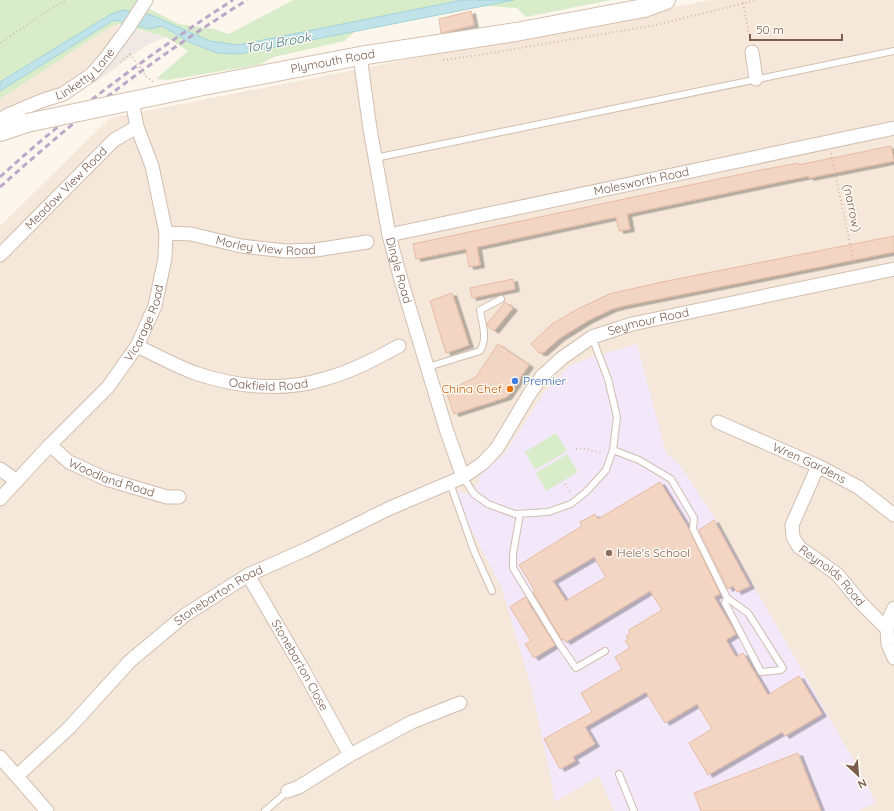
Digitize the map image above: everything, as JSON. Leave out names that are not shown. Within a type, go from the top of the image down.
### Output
[{"type":"main road","name":"Plymouth Road","points":[[0,132],[27,123],[360,56],[496,36],[644,8],[666,0]]},
{"type":"street","name":"Linketty Lane","points":[[0,120],[41,101],[63,94],[91,75],[106,58],[145,2]]},
{"type":"street","points":[[752,52],[756,79]]},
{"type":"street","name":"Dingle Road","points":[[360,56],[375,158],[389,235],[446,429],[463,477]]},
{"type":"street","name":"Vicarage Road","points":[[0,499],[50,445],[108,387],[137,346],[155,306],[165,258],[166,233],[152,166],[137,127],[124,103]]},
{"type":"street","name":"Meadow View Road","points":[[0,255],[114,140],[137,127]]},
{"type":"street","name":"Molesworth Road","points":[[389,235],[894,128]]},
{"type":"street","name":"Morley View Road","points":[[166,233],[191,234],[241,246],[286,252],[316,250],[367,242]]},
{"type":"street","name":"Seymour Road","points":[[463,477],[483,463],[497,448],[542,376],[562,358],[592,337],[632,324],[894,269]]},
{"type":"street","name":"Oakfield Road","points":[[137,346],[194,372],[225,382],[254,386],[290,386],[324,380],[364,364],[399,346]]},
{"type":"street","name":"Wren Gardens","points":[[718,422],[818,466],[858,487],[894,515]]},
{"type":"street","name":"Woodland Road","points":[[50,445],[69,462],[106,478],[167,497],[179,497]]},
{"type":"street","name":"Reynolds Road","points":[[818,466],[792,525],[793,536],[799,547],[837,574],[860,602],[887,629]]},
{"type":"street","points":[[0,469],[17,481]]},
{"type":"street","name":"Stonebarton Road","points":[[17,776],[69,728],[130,661],[185,615],[248,575],[307,549],[388,509],[463,477]]},
{"type":"street","name":"Stonebarton Close","points":[[248,575],[301,666],[350,755]]},
{"type":"street","points":[[894,608],[889,619],[887,629],[888,644],[894,658]]},
{"type":"street","points":[[288,791],[299,787],[350,755],[412,722],[460,703]]},
{"type":"street","points":[[0,757],[47,811]]},
{"type":"lane","points":[[375,158],[894,51]]},
{"type":"lane","points":[[428,367],[480,351],[485,340],[480,310],[502,299]]},
{"type":"lane","points":[[463,477],[474,494],[488,504],[515,514],[548,512],[571,504],[586,492],[606,470],[611,458],[617,417],[608,379],[592,337]]},
{"type":"lane","points":[[613,450],[639,460],[671,479],[694,518],[693,529],[726,598],[748,613],[784,668],[781,670],[761,672],[725,603],[726,598]]},
{"type":"lane","points":[[450,483],[474,551],[492,591]]},
{"type":"lane","points":[[520,514],[512,554],[513,568],[552,632],[576,668],[605,651]]},
{"type":"lane","points":[[619,774],[634,811]]},
{"type":"lane","points":[[265,811],[288,791]]},
{"type":"path","points":[[0,42],[67,0]]},
{"type":"path","points":[[743,3],[752,52]]},
{"type":"path","points":[[130,54],[146,76]]},
{"type":"path","name":"(narrow)","points":[[829,142],[857,277]]},
{"type":"path","points":[[576,450],[582,448],[599,452],[611,458]]},
{"type":"shaded area","points":[[710,0],[894,0],[894,811],[0,811],[0,226],[110,118]]},
{"type":"shaded area","points":[[119,24],[108,45],[75,80],[0,114],[0,99],[112,26]]},
{"type":"shaded area","points":[[134,29],[166,37],[147,45],[93,84]]},
{"type":"shaded area","name":"Hele's School","points":[[637,344],[666,453],[680,465],[714,517],[865,780],[876,803],[858,811],[614,811],[599,776],[555,802],[531,687],[502,589],[452,492],[457,490],[466,494],[479,483],[479,476],[503,455],[544,392],[569,366],[589,358]]},
{"type":"green space","points":[[0,0],[137,0],[136,2],[179,24],[213,29],[229,34],[293,0],[611,0],[526,17],[517,8],[484,6],[355,32],[344,41],[274,57],[258,65],[168,80],[156,79],[188,51],[166,37],[119,24],[112,26],[0,99]]},
{"type":"green space","points":[[556,433],[567,451],[535,470],[525,452]]},
{"type":"green space","points":[[567,454],[578,472],[546,491],[536,473]]},
{"type":"water","name":"Tory Brook","points":[[462,0],[514,0],[240,54],[217,53],[189,42],[162,26],[150,29],[114,20],[0,91],[0,82],[111,14],[123,10],[151,15],[210,41],[238,45]]},
{"type":"building","points":[[471,11],[474,25],[441,33],[439,19]]},
{"type":"building","points":[[891,146],[894,161],[809,178],[809,176],[627,214],[630,229],[619,231],[616,217],[477,247],[480,265],[469,267],[466,249],[416,259],[413,244],[756,171],[798,163],[798,165]]},
{"type":"building","points":[[894,236],[894,252],[623,306],[612,309],[589,320],[560,338],[543,353],[539,353],[531,344],[552,324],[576,310],[609,294]]},
{"type":"building","points":[[513,279],[515,289],[472,298],[470,288]]},
{"type":"building","points":[[452,293],[469,345],[446,353],[430,301]]},
{"type":"building","points":[[505,302],[513,308],[494,331],[487,324]]},
{"type":"building","points":[[498,344],[529,365],[507,397],[454,414],[447,394],[455,392],[453,388],[476,377]]},
{"type":"building","points":[[660,482],[689,529],[720,594],[714,597],[736,634],[726,640],[736,657],[743,653],[768,695],[799,676],[822,714],[785,736],[782,732],[708,775],[689,743],[712,729],[697,704],[665,723],[646,692],[585,727],[595,744],[573,757],[575,761],[560,769],[544,739],[592,712],[581,693],[622,669],[615,657],[630,648],[625,641],[628,639],[626,636],[630,633],[629,630],[662,610],[650,591],[566,642],[564,639],[562,640],[533,592],[535,591],[519,565],[582,526],[580,522],[595,514],[598,519]],"holes":[[[594,557],[606,577],[566,601],[553,581]]]},
{"type":"building","points":[[714,520],[750,586],[737,592],[733,586],[728,589],[699,530]]},
{"type":"building","points":[[525,597],[555,645],[534,658],[525,644],[531,641],[510,607]]},
{"type":"building","points":[[798,753],[821,811],[701,811],[694,793]]},
{"type":"railway","points":[[0,177],[84,106],[142,62],[233,0]]},
{"type":"railway","points":[[0,187],[39,152],[124,84],[211,23],[247,0]]},
{"type":"place","name":"Premier","points":[[515,381]]},
{"type":"place","name":"China Chef","points":[[510,389]]},
{"type":"place","name":"Hele's School","points":[[609,553]]}]
